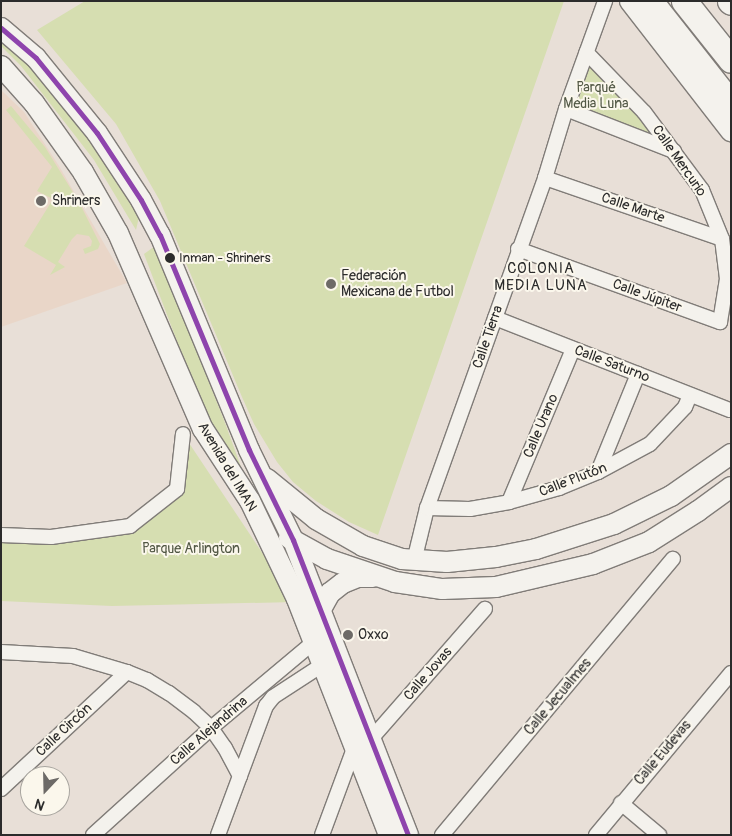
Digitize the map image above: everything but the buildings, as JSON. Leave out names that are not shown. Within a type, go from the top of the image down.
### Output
[{"type":"highway","points":[[650,1],[731,104]]},
{"type":"highway","points":[[665,1],[731,82]]},
{"type":"highway","points":[[684,1],[731,60]]},
{"type":"highway","points":[[698,1],[731,42]]},
{"type":"highway","points":[[675,61],[731,116]]},
{"type":"main road","points":[[630,1],[731,131]]},
{"type":"main road","name":"Avenida del IMAN","points":[[1,28],[42,65],[97,133],[141,200],[160,235],[258,470],[293,540],[320,611],[321,636]]},
{"type":"main road","name":"Avenida del IMAN","points":[[1,66],[34,103],[84,172],[118,233],[203,429],[250,500],[321,636],[363,742],[408,835]]},
{"type":"main road","points":[[258,470],[290,499],[340,534],[382,553],[414,561],[460,562],[536,549],[614,524],[671,496],[731,454]]},
{"type":"main road","points":[[250,500],[268,520],[293,540],[327,559],[375,577],[410,585],[455,589],[496,587],[593,564],[649,542],[698,511],[731,487]]},
{"type":"main road","points":[[536,549],[544,576]]},
{"type":"main road","points":[[320,611],[330,593],[343,583],[358,577],[375,577]]},
{"type":"main road","name":"Avenida del IMAN","points":[[363,742],[389,835]]},
{"type":"street","name":"Calle Tierra","points":[[414,561],[427,508],[518,249],[545,178],[566,109],[605,1]]},
{"type":"street","name":"Calle Mercurio","points":[[586,52],[644,112],[702,190],[722,239],[727,280],[720,322]]},
{"type":"street","points":[[566,109],[675,152]]},
{"type":"street","name":"Calle Marte","points":[[545,178],[722,239]]},
{"type":"street","name":"Calle Júpiter","points":[[518,249],[720,322]]},
{"type":"street","name":"Calle Saturno","points":[[495,318],[730,410]]},
{"type":"street","name":"Calle Urano","points":[[509,502],[573,349]]},
{"type":"street","points":[[598,472],[638,374]]},
{"type":"street","name":"Calle Plutón","points":[[427,508],[470,509],[509,502],[559,488],[598,472],[650,444],[685,407],[690,395]]},
{"type":"street","points":[[1,535],[51,538],[130,526],[177,489],[183,434]]},
{"type":"street","name":"Calle Jecualmes","points":[[442,835],[673,559]]},
{"type":"street","name":"Calle Jovas","points":[[363,742],[485,609]]},
{"type":"street","name":"Calle Alejandrina","points":[[93,835],[211,728],[321,636]]},
{"type":"street","points":[[2,653],[72,656],[127,672],[169,692],[211,728],[226,748],[240,776]]},
{"type":"street","name":"Calle Alejandrina","points":[[218,835],[266,706],[274,697],[330,660]]},
{"type":"street","name":"Calle Circón","points":[[1,789],[127,672]]},
{"type":"street","name":"Calle Eudevas","points":[[596,835],[731,673]]},
{"type":"street","points":[[263,684],[274,697]]},
{"type":"street","points":[[322,835],[363,742]]},
{"type":"street","points":[[621,803],[659,835]]},
{"type":"shaded area","name":"Shriners","points":[[1,90],[24,112],[59,166],[127,283],[1,327]]},
{"type":"green space","name":"Federación Mexicana de Futbol","points":[[85,1],[564,1],[378,535],[349,522],[316,501],[293,482],[277,462],[254,424],[160,201],[116,124],[37,30]]},
{"type":"green space","points":[[1,37],[12,44],[108,161],[139,217],[136,230],[94,160],[21,66],[1,46]]},
{"type":"green space","name":"Parqué Media Luna","points":[[586,52],[675,152],[566,109]]},
{"type":"green space","points":[[11,106],[45,147],[79,202],[100,244],[98,249],[85,254],[83,249],[91,246],[92,241],[89,236],[77,234],[58,262],[65,267],[50,275],[56,265],[24,246],[53,199],[37,191],[52,167],[6,110]]},
{"type":"green space","points":[[155,246],[224,420],[249,489],[211,431],[144,254]]},
{"type":"green space","name":"Parque Arlington","points":[[183,434],[295,602],[112,606],[1,601],[1,535],[130,526],[177,489]]},
{"type":"transit line","points":[[1,28],[36,58],[97,133],[141,200],[160,235],[249,450],[293,540],[408,835]]},
{"type":"place","name":"Shriners","points":[[41,201]]},
{"type":"place","name":"Inman - Shriners","points":[[170,258]]},
{"type":"place","name":"Federación Mexicana de Futbol","points":[[331,284]]},
{"type":"place","name":"Oxxo","points":[[348,635]]},
{"type":"district","name":"COLONIA MEDIA LUNA","points":[[541,276]]}]
